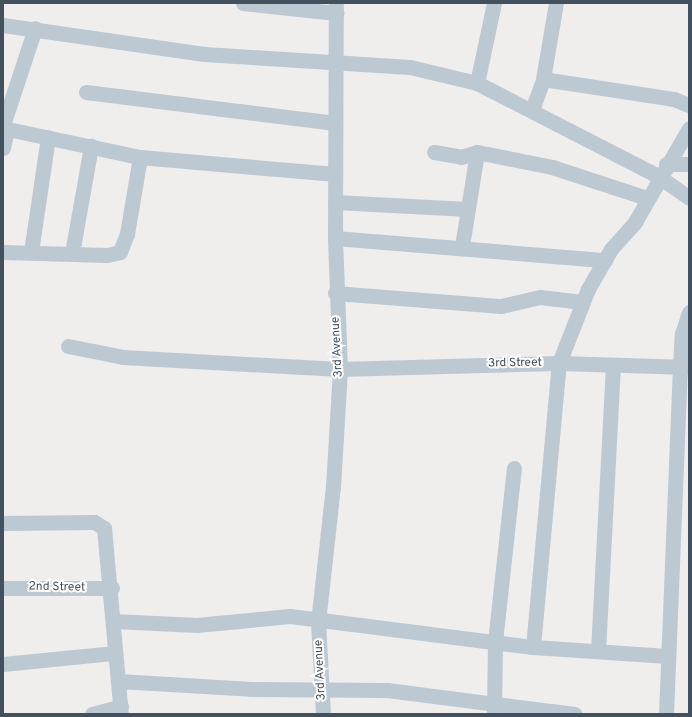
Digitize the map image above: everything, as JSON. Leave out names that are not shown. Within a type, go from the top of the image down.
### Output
[{"type":"street","points":[[243,3],[336,8]]},
{"type":"street","points":[[477,83],[494,3]]},
{"type":"street","points":[[532,110],[543,79],[556,3]]},
{"type":"street","name":"3rd Avenue","points":[[323,714],[318,622],[333,487],[340,369],[335,293],[336,8]]},
{"type":"street","points":[[3,25],[35,28],[204,54],[410,67],[477,83],[662,170],[689,198]]},
{"type":"street","points":[[3,148],[4,127],[35,28]]},
{"type":"street","points":[[543,79],[674,99],[689,104]]},
{"type":"street","points":[[86,92],[335,123]]},
{"type":"street","points":[[4,127],[140,158],[335,174]]},
{"type":"street","points":[[533,647],[559,363],[583,302],[605,260],[635,222],[662,170],[689,128]]},
{"type":"street","points":[[30,252],[48,137]]},
{"type":"street","points":[[72,253],[91,146]]},
{"type":"street","points":[[434,152],[461,157],[477,152],[552,167],[647,198]]},
{"type":"street","points":[[462,246],[477,152]]},
{"type":"street","points":[[3,252],[107,255],[124,249],[140,158]]},
{"type":"street","points":[[662,170],[689,164]]},
{"type":"street","points":[[335,202],[468,209]]},
{"type":"street","points":[[335,238],[462,246],[605,260]]},
{"type":"street","points":[[335,293],[501,306],[540,297],[583,302]]},
{"type":"street","points":[[666,714],[684,367],[682,334],[689,312]]},
{"type":"street","name":"3rd Street","points":[[68,346],[123,357],[340,369],[559,363],[684,367]]},
{"type":"street","points":[[598,651],[613,365]]},
{"type":"street","points":[[494,709],[495,642],[514,468]]},
{"type":"street","points":[[3,522],[98,523],[105,533],[112,588],[114,653],[121,710],[92,714]]},
{"type":"street","name":"2nd Street","points":[[3,588],[112,588]]},
{"type":"street","points":[[113,621],[197,625],[290,616],[318,622],[533,647],[668,656]]},
{"type":"street","points":[[3,664],[114,653]]},
{"type":"street","points":[[118,681],[322,691],[387,690],[494,709],[574,714]]}]
